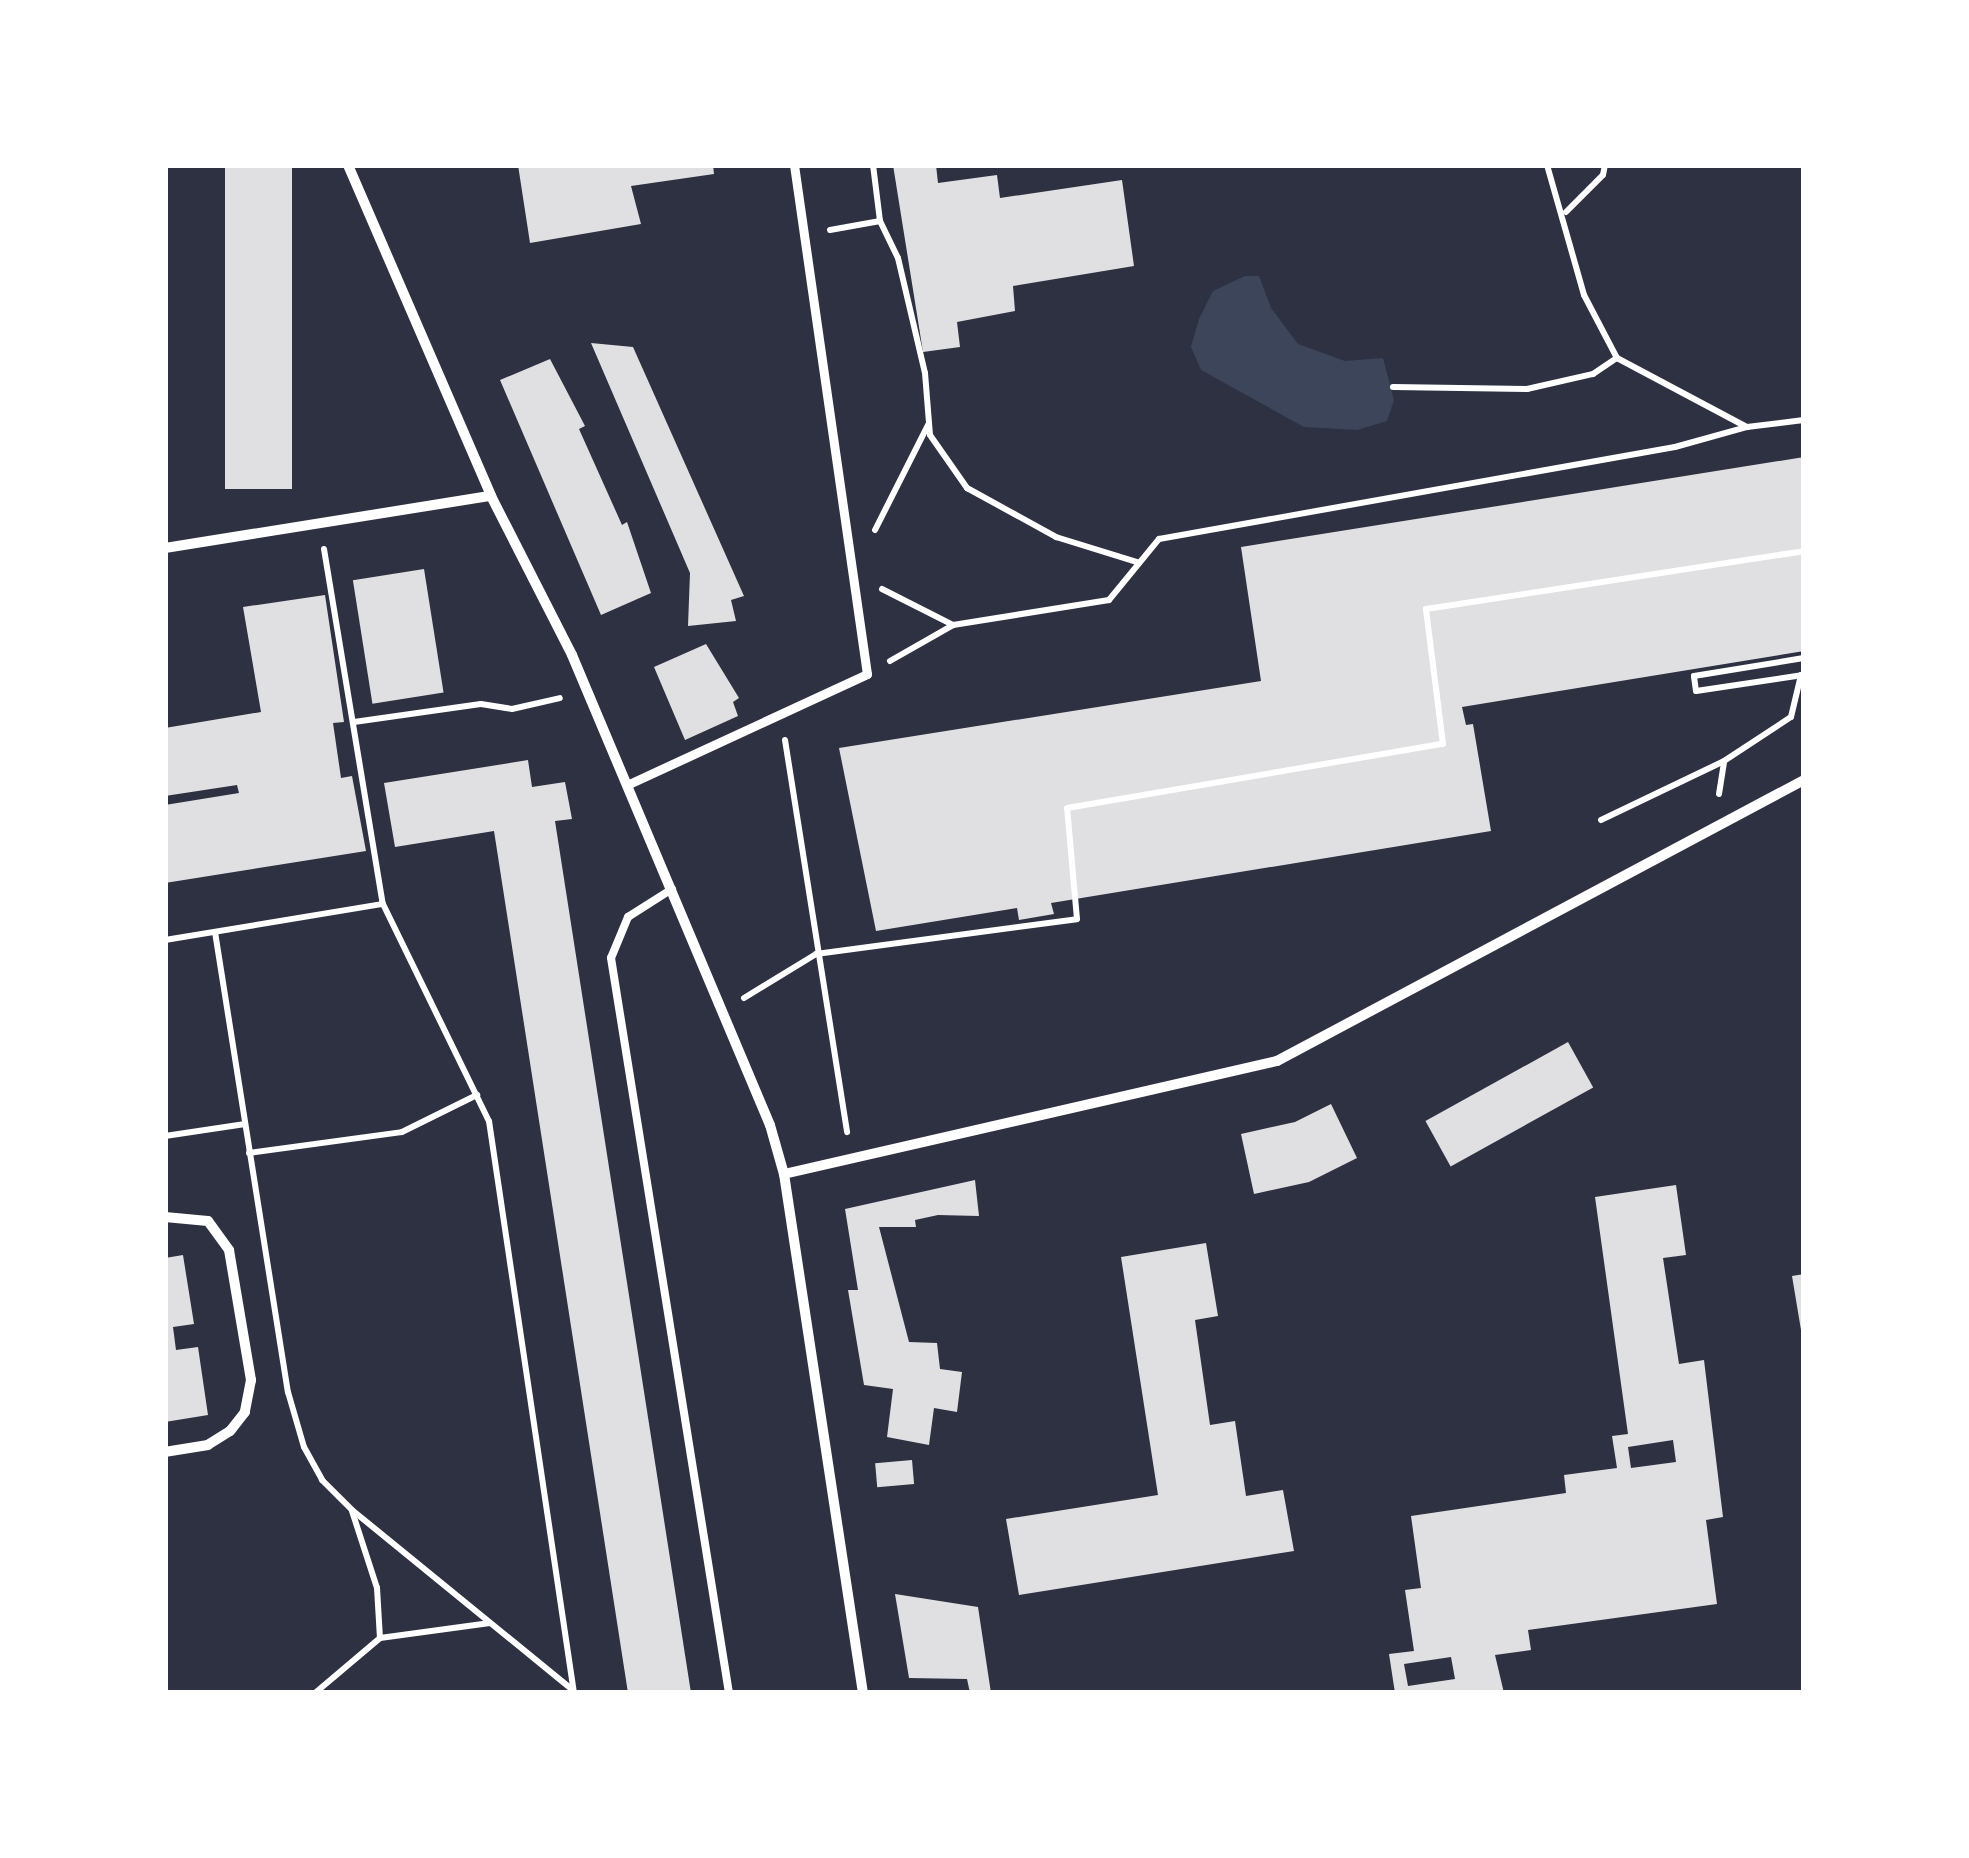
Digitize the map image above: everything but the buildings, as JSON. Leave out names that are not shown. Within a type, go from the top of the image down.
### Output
[{"type":"street","points":[[348,165],[492,496],[629,784],[724,1011],[784,1174],[864,1693]]},
{"type":"street","points":[[629,784],[867,674],[794,165]]},
{"type":"street","points":[[165,548],[492,496]]},
{"type":"street","points":[[784,1174],[1277,1061],[1804,780]]},
{"type":"street","points":[[165,1217],[208,1221],[230,1250],[252,1380],[245,1412],[230,1431],[208,1445],[165,1452]]},
{"type":"lane","points":[[672,889],[628,917],[612,958],[729,1693]]},
{"type":"path","points":[[872,165],[880,222],[898,258],[924,373],[928,424],[966,488],[1056,537],[1137,562]]},
{"type":"path","points":[[1547,165],[1565,213],[1584,295],[1617,358],[1747,427]]},
{"type":"path","points":[[1565,213],[1603,175],[1604,165]]},
{"type":"path","points":[[804,234],[880,222]]},
{"type":"path","points":[[1393,388],[1527,389],[1593,374],[1617,358]]},
{"type":"path","points":[[867,674],[953,625],[1109,600],[1160,538],[1675,447],[1747,427],[1804,420]]},
{"type":"path","points":[[928,424],[853,575],[953,625]]},
{"type":"path","points":[[320,524],[383,904],[490,1121],[574,1692]]},
{"type":"path","points":[[724,1011],[816,954],[1078,919],[1067,808],[1443,744],[1426,609],[1804,551]]},
{"type":"path","points":[[1601,820],[1724,761],[1791,717],[1802,675],[1696,691],[1694,676],[1804,658]]},
{"type":"path","points":[[354,722],[482,704],[512,710],[588,691]]},
{"type":"path","points":[[781,714],[816,954],[852,1160]]},
{"type":"path","points":[[165,940],[383,904]]},
{"type":"path","points":[[214,932],[288,1392],[322,1480],[352,1510],[574,1692]]},
{"type":"path","points":[[249,1153],[402,1132],[477,1095]]},
{"type":"path","points":[[165,1136],[245,1124]]},
{"type":"path","points":[[352,1510],[377,1588],[380,1638]]},
{"type":"path","points":[[315,1693],[380,1638],[492,1623]]},
{"type":"shaded area","points":[[1245,276],[1259,276],[1271,308],[1298,344],[1345,361],[1383,358],[1394,400],[1387,421],[1357,430],[1304,427],[1201,370],[1191,347],[1199,319],[1213,291]]}]
